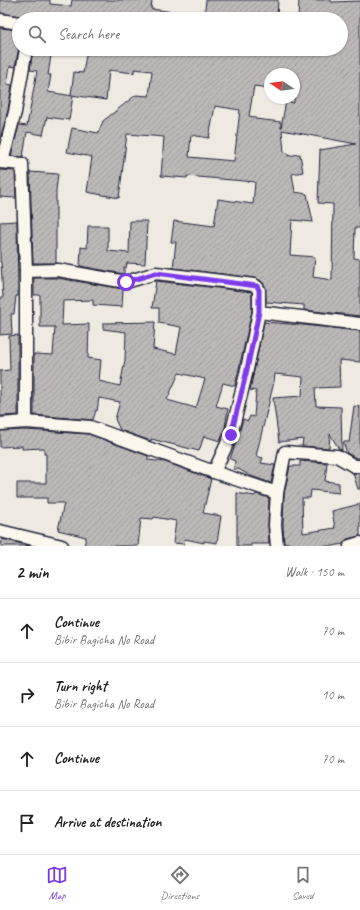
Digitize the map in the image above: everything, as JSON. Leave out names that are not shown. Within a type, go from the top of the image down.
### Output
[{"type":"street","points":[[0,20],[12,22]]},
{"type":"street","points":[[25,56],[15,112],[1,162],[22,164],[26,271],[26,422]]},
{"type":"street","points":[[26,271],[58,270],[126,282],[156,273],[257,286],[259,290],[259,312],[246,374],[231,435],[214,472]]},
{"type":"street","points":[[259,312],[360,324]]},
{"type":"street","points":[[0,424],[26,422],[90,427],[277,493]]},
{"type":"street","points":[[277,546],[275,525],[277,493],[285,452],[337,456],[354,466],[360,466]]},
{"type":"street","points":[[0,531],[62,546]]},
{"type":"street","points":[[350,546],[360,543]]},
{"type":"building","points":[[0,0],[50,0],[50,4],[71,6],[72,0],[152,0],[151,9],[174,12],[12,12],[12,15],[0,13]]},
{"type":"building","points":[[206,0],[278,0],[277,12],[205,12]]},
{"type":"building","points":[[299,0],[331,0],[331,2],[360,1],[360,228],[355,228],[354,258],[360,259],[360,316],[304,310],[304,305],[266,302],[265,286],[261,281],[255,278],[173,268],[176,242],[171,242],[174,221],[214,226],[218,199],[253,204],[255,182],[187,176],[187,178],[161,176],[164,137],[127,134],[119,198],[87,192],[92,157],[67,152],[72,128],[98,133],[103,121],[136,95],[149,96],[152,71],[134,69],[134,73],[109,70],[106,100],[71,95],[74,72],[83,73],[86,56],[348,56],[348,12],[298,12]],"holes":[[[215,106],[240,110],[234,161],[189,157],[191,135],[209,138]],[[282,130],[356,144],[320,150],[318,203],[333,204],[332,280],[313,277],[315,257],[290,255],[292,220],[313,222],[307,194],[295,192],[292,174],[303,172],[300,154],[288,156],[288,153],[284,152]]]},
{"type":"building","points":[[0,28],[12,29],[12,56],[17,56],[15,67],[10,66],[7,84],[12,85],[8,110],[0,140]]},
{"type":"building","points":[[32,56],[51,56],[48,75],[51,75],[48,92],[73,96],[69,120],[47,117],[43,135],[27,132],[23,157],[11,156],[19,125],[27,126],[37,71],[30,70]]},
{"type":"building","points":[[0,170],[15,171],[16,198],[0,197]]},
{"type":"building","points":[[30,172],[58,174],[56,191],[56,263],[33,263]]},
{"type":"building","points":[[17,221],[18,296],[16,296],[14,314],[11,314],[12,334],[0,335],[0,298],[3,298],[0,262],[0,222]]},
{"type":"building","points":[[130,221],[147,221],[145,264],[127,263],[126,268],[124,267],[124,274],[80,266],[81,247],[87,248],[88,226],[108,226],[108,251],[129,253]]},
{"type":"building","points":[[34,278],[57,278],[123,289],[122,307],[93,305],[93,300],[63,301],[62,325],[89,324],[88,358],[101,360],[99,381],[120,386],[125,360],[126,332],[103,329],[103,323],[155,322],[153,349],[176,354],[181,327],[159,323],[159,308],[152,308],[156,281],[252,292],[252,311],[235,386],[223,383],[216,406],[228,409],[224,433],[220,441],[204,436],[199,451],[151,439],[151,441],[120,430],[115,419],[120,402],[99,398],[97,411],[96,410],[93,420],[34,415],[34,354],[53,355],[55,327],[40,327],[40,295],[34,295]],"holes":[[[179,373],[205,379],[196,408],[167,400]]]},
{"type":"building","points":[[264,322],[360,331],[360,362],[339,360],[340,387],[315,388],[316,406],[341,407],[342,450],[339,449],[330,434],[329,448],[302,446],[303,439],[279,442],[273,398],[302,396],[303,377],[275,374],[256,456],[263,458],[261,463],[275,465],[271,483],[251,476],[238,469],[234,469],[235,461],[230,459],[243,419],[248,421],[250,416],[254,417],[256,391],[250,390]]},
{"type":"building","points":[[18,335],[18,415],[0,416],[0,371],[10,370],[9,336]]},
{"type":"building","points":[[354,406],[360,407],[360,458],[356,458],[347,453],[343,442],[349,442]]},
{"type":"building","points":[[26,430],[88,434],[148,456],[148,460],[165,462],[211,479],[203,513],[221,516],[217,543],[204,541],[204,543],[185,539],[184,544],[173,543],[176,521],[154,517],[153,519],[141,518],[138,546],[84,546],[86,537],[58,530],[64,503],[47,503],[47,498],[17,498],[17,483],[46,483],[46,454],[44,454],[44,448],[22,449],[22,446],[0,447],[0,431]]},
{"type":"building","points":[[300,461],[327,463],[325,481],[339,483],[339,493],[311,490],[310,498],[302,498],[303,533],[335,528],[332,511],[360,504],[360,536],[347,539],[343,544],[333,546],[289,546],[289,543],[284,543],[284,494],[290,466],[300,466]]},
{"type":"building","points":[[353,473],[360,474],[360,489],[358,489]]},
{"type":"building","points":[[237,493],[255,496],[256,494],[269,498],[269,544],[237,546]]},
{"type":"building","points":[[2,539],[30,546],[1,546]]},
{"type":"route","points":[[126,282],[156,273],[257,286],[259,290],[259,312],[231,435]]}]
